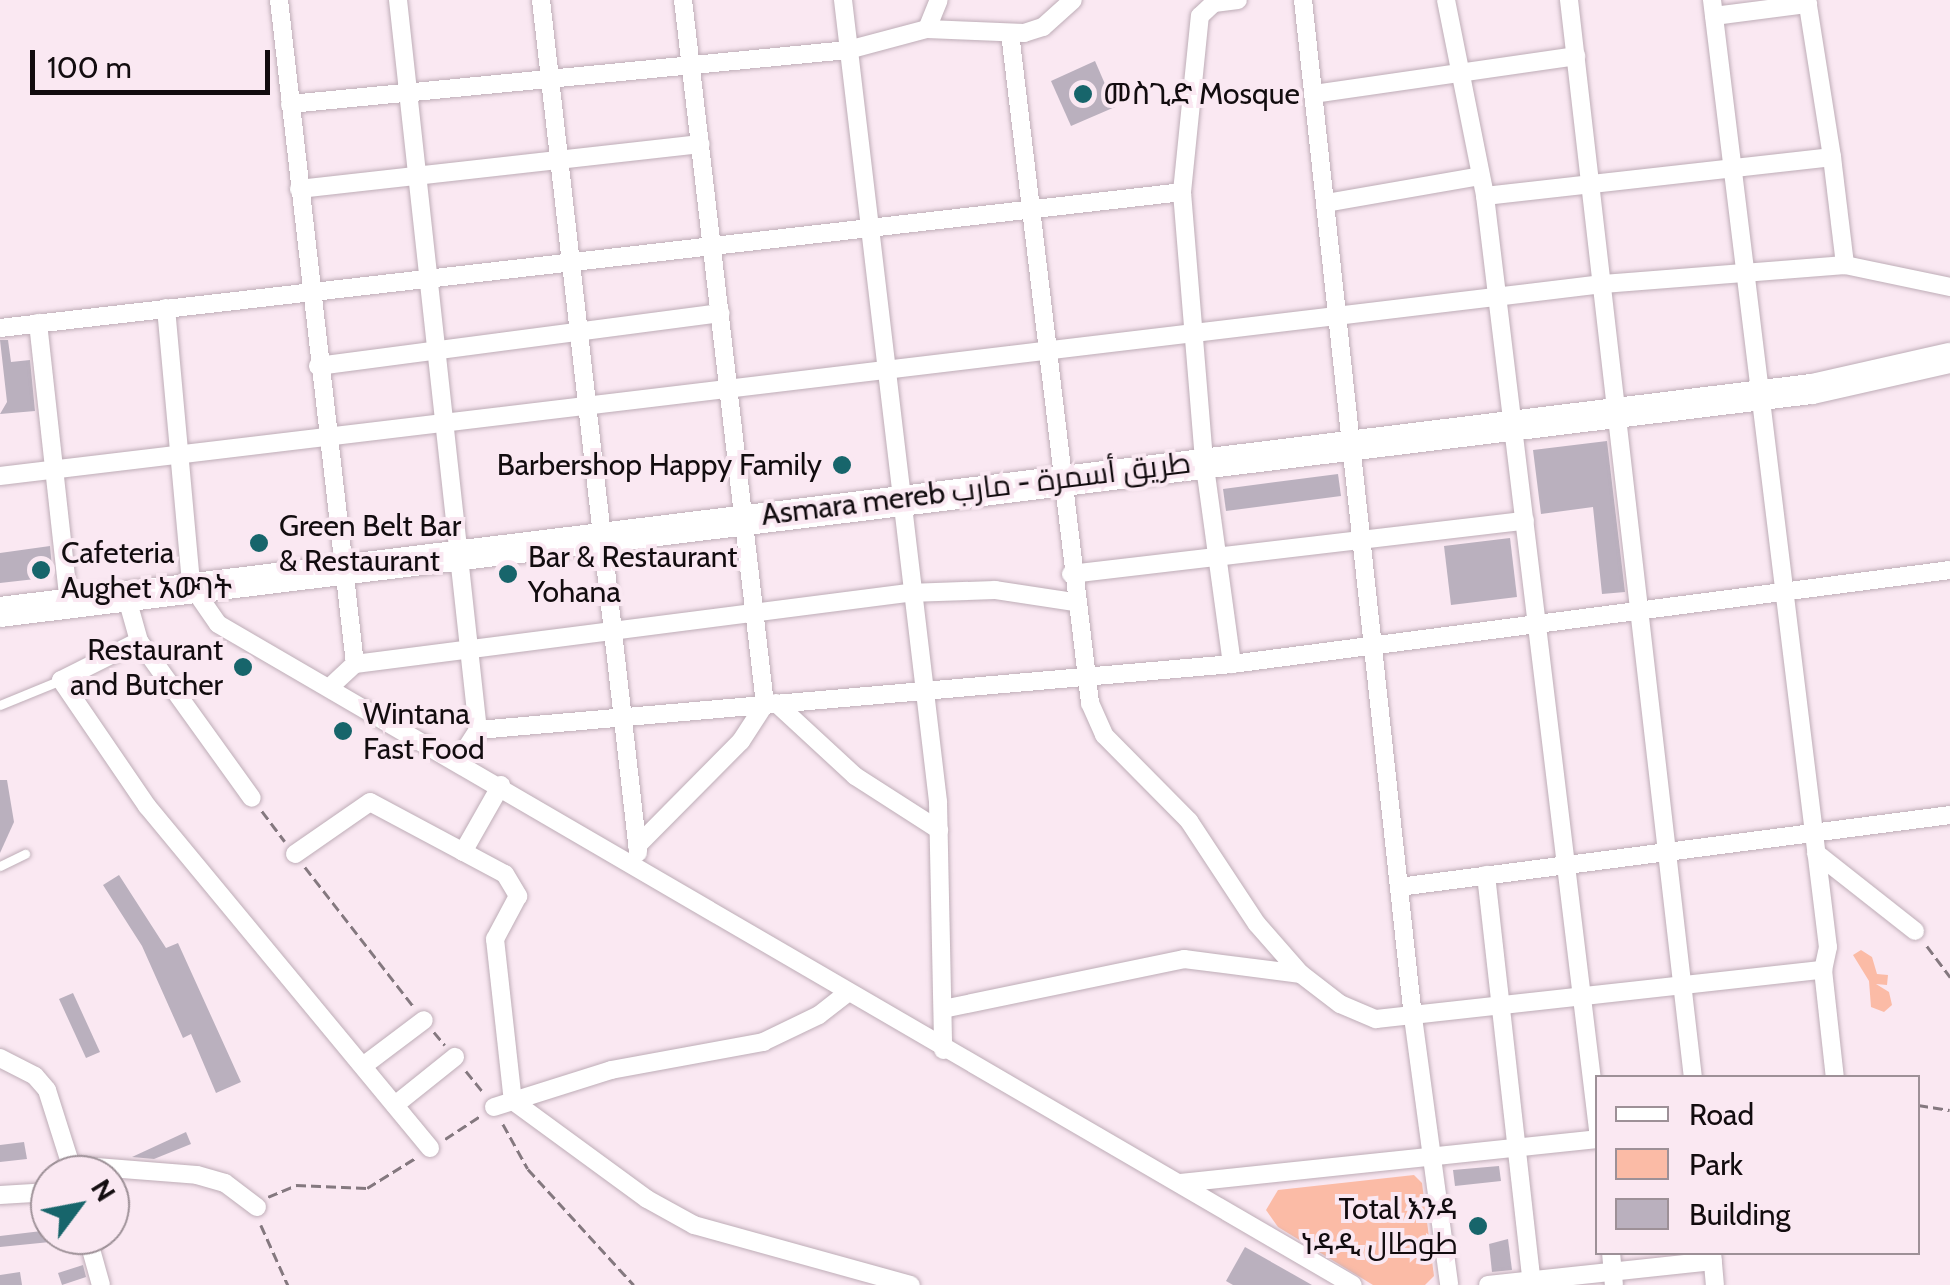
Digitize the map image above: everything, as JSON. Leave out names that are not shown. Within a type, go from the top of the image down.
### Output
[{"type":"highway","name":"Asmara mereb طريق أسمرة - مارب","points":[[0,612],[459,551],[1763,395],[1875,379],[1950,358]]},
{"type":"street","points":[[279,0],[309,291],[355,664]]},
{"type":"street","points":[[398,0],[478,730],[458,761]]},
{"type":"street","points":[[542,0],[567,258],[603,534],[638,868]]},
{"type":"street","points":[[683,0],[754,615],[771,704],[855,776],[939,830]]},
{"type":"street","points":[[842,0],[908,593],[939,830],[943,1050]]},
{"type":"street","points":[[927,29],[939,0]]},
{"type":"street","points":[[290,104],[547,76],[848,50],[927,29],[1010,34],[1044,27],[1072,0]]},
{"type":"street","points":[[1232,664],[1204,460],[1182,192],[1200,16],[1214,3],[1238,0]]},
{"type":"street","points":[[1304,0],[1413,1018],[1449,1285]]},
{"type":"street","points":[[1446,0],[1485,196],[1595,1105]]},
{"type":"street","points":[[1569,0],[1671,852],[1693,1075]]},
{"type":"street","points":[[1835,1075],[1823,970],[1828,947],[1748,272],[1712,8],[1808,2],[1845,265]]},
{"type":"street","points":[[1010,34],[1082,674],[1104,735],[1189,821],[1257,924],[1301,974],[1340,1004],[1376,1018],[1413,1018],[1500,1004],[1823,970]]},
{"type":"street","points":[[1313,94],[1576,56]]},
{"type":"street","points":[[299,189],[416,180],[700,144]]},
{"type":"street","points":[[1485,196],[1734,164],[1832,157]]},
{"type":"street","points":[[1326,203],[1481,176]]},
{"type":"street","points":[[0,328],[711,241],[1182,192]]},
{"type":"street","points":[[0,476],[327,440],[730,384],[885,372],[1602,284],[1845,265],[1950,287]]},
{"type":"street","points":[[166,308],[191,586],[218,624],[501,785],[943,1050],[1180,1183],[1328,1279],[1353,1285]]},
{"type":"street","points":[[318,366],[720,312]]},
{"type":"street","points":[[38,323],[69,604]]},
{"type":"street","points":[[1071,574],[1525,521]]},
{"type":"street","points":[[478,730],[1082,674],[1232,664],[1950,570]]},
{"type":"street","points":[[330,687],[355,664],[908,593],[995,590],[1074,602]]},
{"type":"street","points":[[126,595],[140,641],[252,798]]},
{"type":"street","points":[[140,641],[61,680],[147,806],[430,1148]]},
{"type":"street","points":[[638,846],[741,741],[771,704]]},
{"type":"street","points":[[463,852],[501,785]]},
{"type":"street","points":[[295,854],[370,802],[505,874],[518,896],[495,939],[513,1101],[647,1199],[694,1225],[911,1285]]},
{"type":"street","points":[[1399,887],[1950,815]]},
{"type":"street","points":[[1816,853],[1915,932]]},
{"type":"street","points":[[1486,874],[1532,1282]]},
{"type":"street","points":[[943,1009],[1184,959],[1301,974]]},
{"type":"street","points":[[494,1108],[611,1070],[764,1042],[819,1015],[847,993]]},
{"type":"street","points":[[363,1066],[424,1020]]},
{"type":"street","points":[[0,1058],[36,1076],[46,1090],[67,1155]]},
{"type":"street","points":[[395,1105],[455,1058]]},
{"type":"street","points":[[1180,1183],[1430,1160],[1595,1139]]},
{"type":"street","points":[[130,1172],[197,1175],[225,1183],[257,1206]]},
{"type":"street","points":[[0,1195],[30,1193]]},
{"type":"street","points":[[93,1255],[101,1285]]},
{"type":"street","points":[[1488,1285],[1712,1257],[1715,1285]]},
{"type":"lane","points":[[0,705],[61,680]]},
{"type":"lane","points":[[0,866],[25,854]]},
{"type":"path","points":[[252,798],[494,1108],[528,1169],[634,1285]]},
{"type":"path","points":[[1915,932],[1950,977]]},
{"type":"path","points":[[1920,1104],[1950,1110]]},
{"type":"path","points":[[288,1285],[257,1206],[296,1184],[367,1188],[494,1108]]},
{"type":"green space","points":[[1861,950],[1872,957],[1877,974],[1888,975],[1887,985],[1876,984],[1889,992],[1892,1005],[1884,1012],[1871,1007],[1869,981],[1853,955]]},
{"type":"green space","points":[[1414,1175],[1422,1183],[1434,1276],[1425,1285],[1373,1285],[1278,1227],[1266,1210],[1278,1190]]},
{"type":"building","name":"መስጊድ Mosque","points":[[1095,61],[1115,107],[1071,126],[1051,81]]},
{"type":"building","points":[[0,340],[8,340],[11,362],[30,360],[35,411],[0,414],[7,402]]},
{"type":"building","points":[[1607,441],[1625,592],[1602,594],[1593,507],[1541,514],[1533,450]]},
{"type":"building","points":[[1338,474],[1341,496],[1226,511],[1223,489]]},
{"type":"building","points":[[1510,538],[1517,597],[1451,605],[1444,546]]},
{"type":"building","points":[[50,546],[53,577],[0,583],[0,553]]},
{"type":"building","points":[[0,780],[7,780],[14,822],[0,853]]},
{"type":"building","points":[[119,875],[166,948],[178,943],[241,1082],[216,1093],[191,1034],[183,1038],[142,946],[103,885]]},
{"type":"building","points":[[73,993],[100,1052],[86,1058],[59,999]]},
{"type":"building","points":[[186,1132],[191,1144],[154,1159],[132,1157]]},
{"type":"building","points":[[24,1142],[27,1159],[0,1162],[0,1145]]},
{"type":"building","points":[[1499,1166],[1501,1181],[1455,1186],[1453,1170]]},
{"type":"building","points":[[30,1232],[30,1244],[0,1247],[0,1236]]},
{"type":"building","points":[[1508,1239],[1512,1270],[1492,1272],[1489,1244]]},
{"type":"building","points":[[1245,1247],[1312,1285],[1233,1285],[1226,1281]]},
{"type":"building","points":[[83,1265],[86,1277],[62,1285],[58,1273]]},
{"type":"building","points":[[20,1272],[22,1285],[0,1285],[0,1275]]},
{"type":"place","name":"መስጊድ Mosque","points":[[1083,94]]},
{"type":"place","name":"Barbershop Happy Family","points":[[842,465]]},
{"type":"place","name":"Green Belt Bar & Restaurant","points":[[259,543]]},
{"type":"place","name":"Cafeteria Aughet አውገት","points":[[41,570]]},
{"type":"place","name":"Bar & Restaurant Yohana","points":[[508,574]]},
{"type":"place","name":"Restaurant and Butcher","points":[[243,667]]},
{"type":"place","name":"Wintana Fast Food","points":[[343,731]]},
{"type":"place","name":"Total እንዳ ነዳዲ طوطال","points":[[1478,1226]]}]
